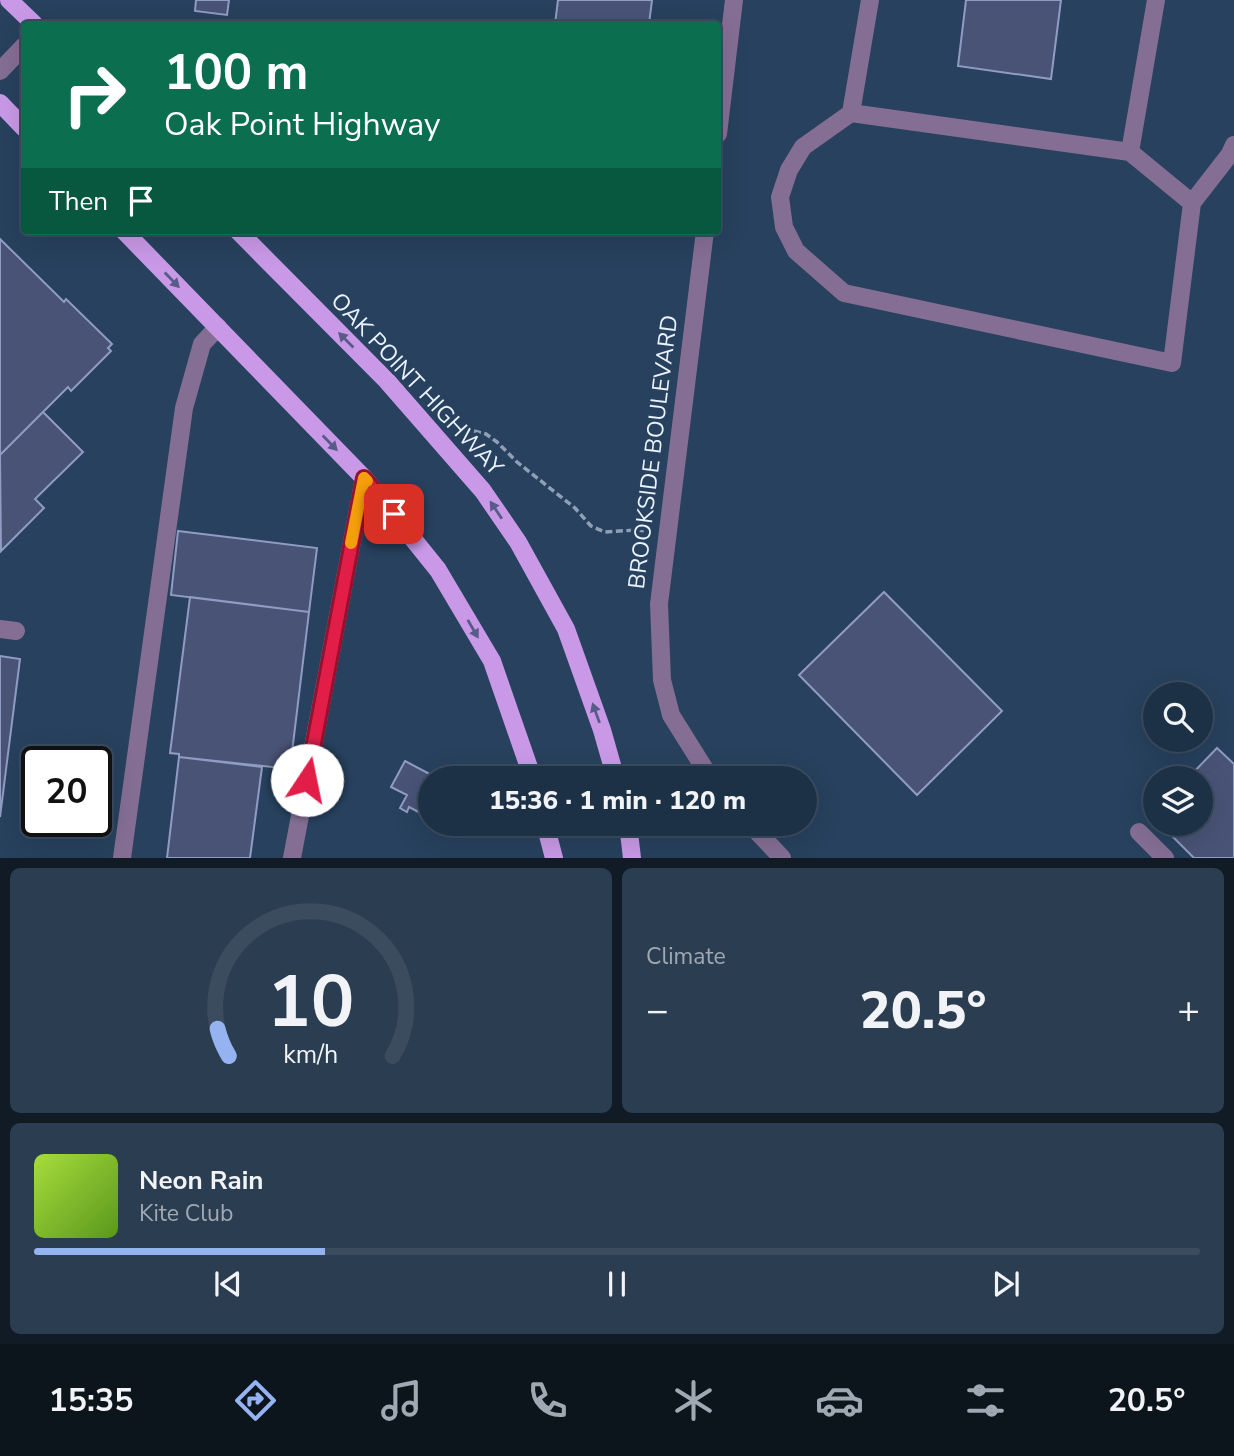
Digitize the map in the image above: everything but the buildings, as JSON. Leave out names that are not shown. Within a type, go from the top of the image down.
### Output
[{"type":"main road","points":[[9,0],[31,21]]},
{"type":"main road","points":[[0,103],[21,125]]},
{"type":"main road","points":[[128,235],[364,478],[438,570],[492,661],[528,766]]},
{"type":"main road","name":"OAK POINT HIGHWAY","points":[[242,235],[387,381],[483,491],[518,542],[566,629],[603,730],[613,766]]},
{"type":"main road","points":[[548,836],[554,858]]},
{"type":"main road","points":[[629,836],[632,858]]},
{"type":"street","points":[[721,109],[734,0]]},
{"type":"street","points":[[851,113],[870,0]]},
{"type":"street","points":[[1130,152],[1156,0]]},
{"type":"street","points":[[0,71],[21,49]]},
{"type":"street","points":[[1192,203],[1130,152],[851,113],[803,147],[789,170],[780,197],[783,226],[796,251],[844,293],[1172,363],[1192,203],[1234,145]]},
{"type":"street","name":"BROOKSIDE BOULEVARD","points":[[703,766],[671,715],[662,680],[659,604],[705,235]]},
{"type":"street","points":[[122,858],[184,408],[202,344],[218,327]]},
{"type":"street","points":[[292,858],[364,478]]},
{"type":"street","points":[[1139,832],[1165,858]]},
{"type":"street","points":[[761,836],[782,858]]},
{"type":"path","points":[[474,431],[486,434],[497,442],[591,526],[605,532],[636,530],[668,534]]},
{"type":"slow traffic","points":[[351,543],[364,478],[367,481]]},
{"type":"route","points":[[307,780],[364,478],[394,514]]}]
